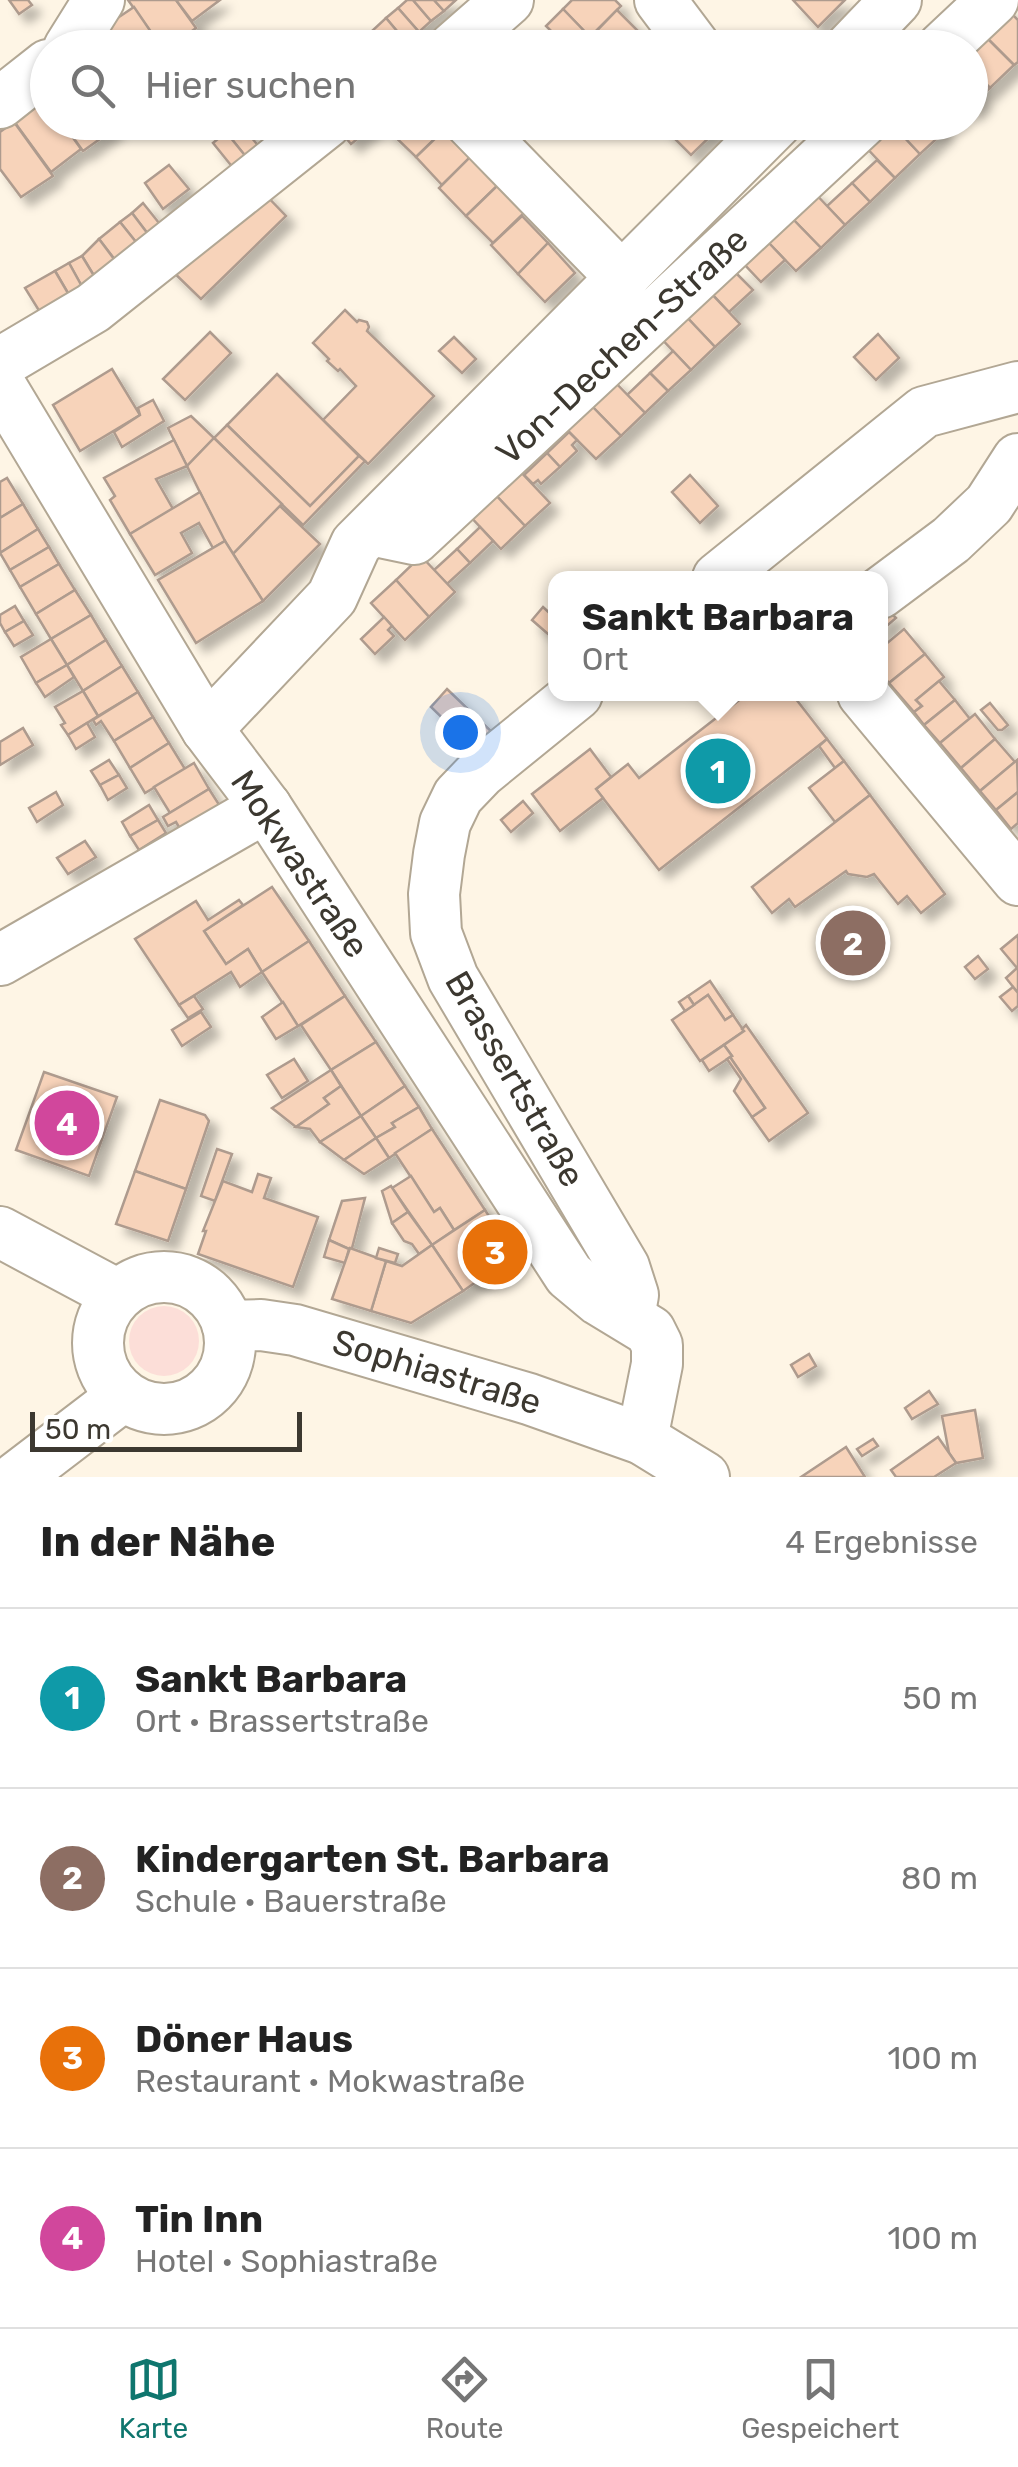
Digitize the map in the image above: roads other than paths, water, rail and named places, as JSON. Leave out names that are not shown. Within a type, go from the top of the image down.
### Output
[{"type":"street","points":[[80,30],[99,0]]},
{"type":"street","points":[[474,30],[508,0]]},
{"type":"street","points":[[660,0],[682,30]]},
{"type":"street","points":[[867,30],[896,0]]},
{"type":"street","points":[[961,30],[993,0]]},
{"type":"street","points":[[0,103],[30,79]]},
{"type":"street","points":[[0,364],[92,308],[305,140]]},
{"type":"street","points":[[488,140],[623,279]]},
{"type":"street","name":"Von-Dechen-Straße","points":[[207,729],[332,597],[356,544],[623,279],[757,140]]},
{"type":"street","name":"Von-Dechen-Straße","points":[[371,530],[414,539],[843,140]]},
{"type":"street","name":"Mokwastraße","points":[[0,385],[207,729],[266,807],[569,1275],[599,1300],[630,1317]]},
{"type":"street","points":[[727,571],[924,412],[1018,386]]},
{"type":"street","points":[[888,588],[951,540],[989,504],[1018,459]]},
{"type":"street","name":"Brassertstraße","points":[[568,701],[481,772],[458,796],[445,823],[438,854],[436,933],[453,978],[624,1267],[633,1296],[630,1317],[650,1331],[657,1345],[642,1439]]},
{"type":"street","points":[[869,701],[1018,880]]},
{"type":"street","points":[[0,960],[266,807]]},
{"type":"street","points":[[0,1232],[118,1295]]},
{"type":"street","points":[[164,1276],[188,1281],[210,1294],[228,1326],[226,1368],[208,1393],[182,1408],[151,1408],[123,1396],[109,1381],[100,1362],[101,1322],[118,1295],[139,1281],[164,1276]]},
{"type":"street","name":"Sophiastraße","points":[[228,1326],[261,1325],[330,1338],[529,1398],[642,1439],[704,1477]]},
{"type":"street","points":[[17,1477],[123,1396]]},
{"type":"place","name":"Sankt Barbara","points":[[718,771]]},
{"type":"place","name":"Kindergarten St. Barbara","points":[[853,943]]},
{"type":"place","name":"Tin Inn","points":[[67,1123]]},
{"type":"place","name":"Döner Haus","points":[[495,1252]]}]
